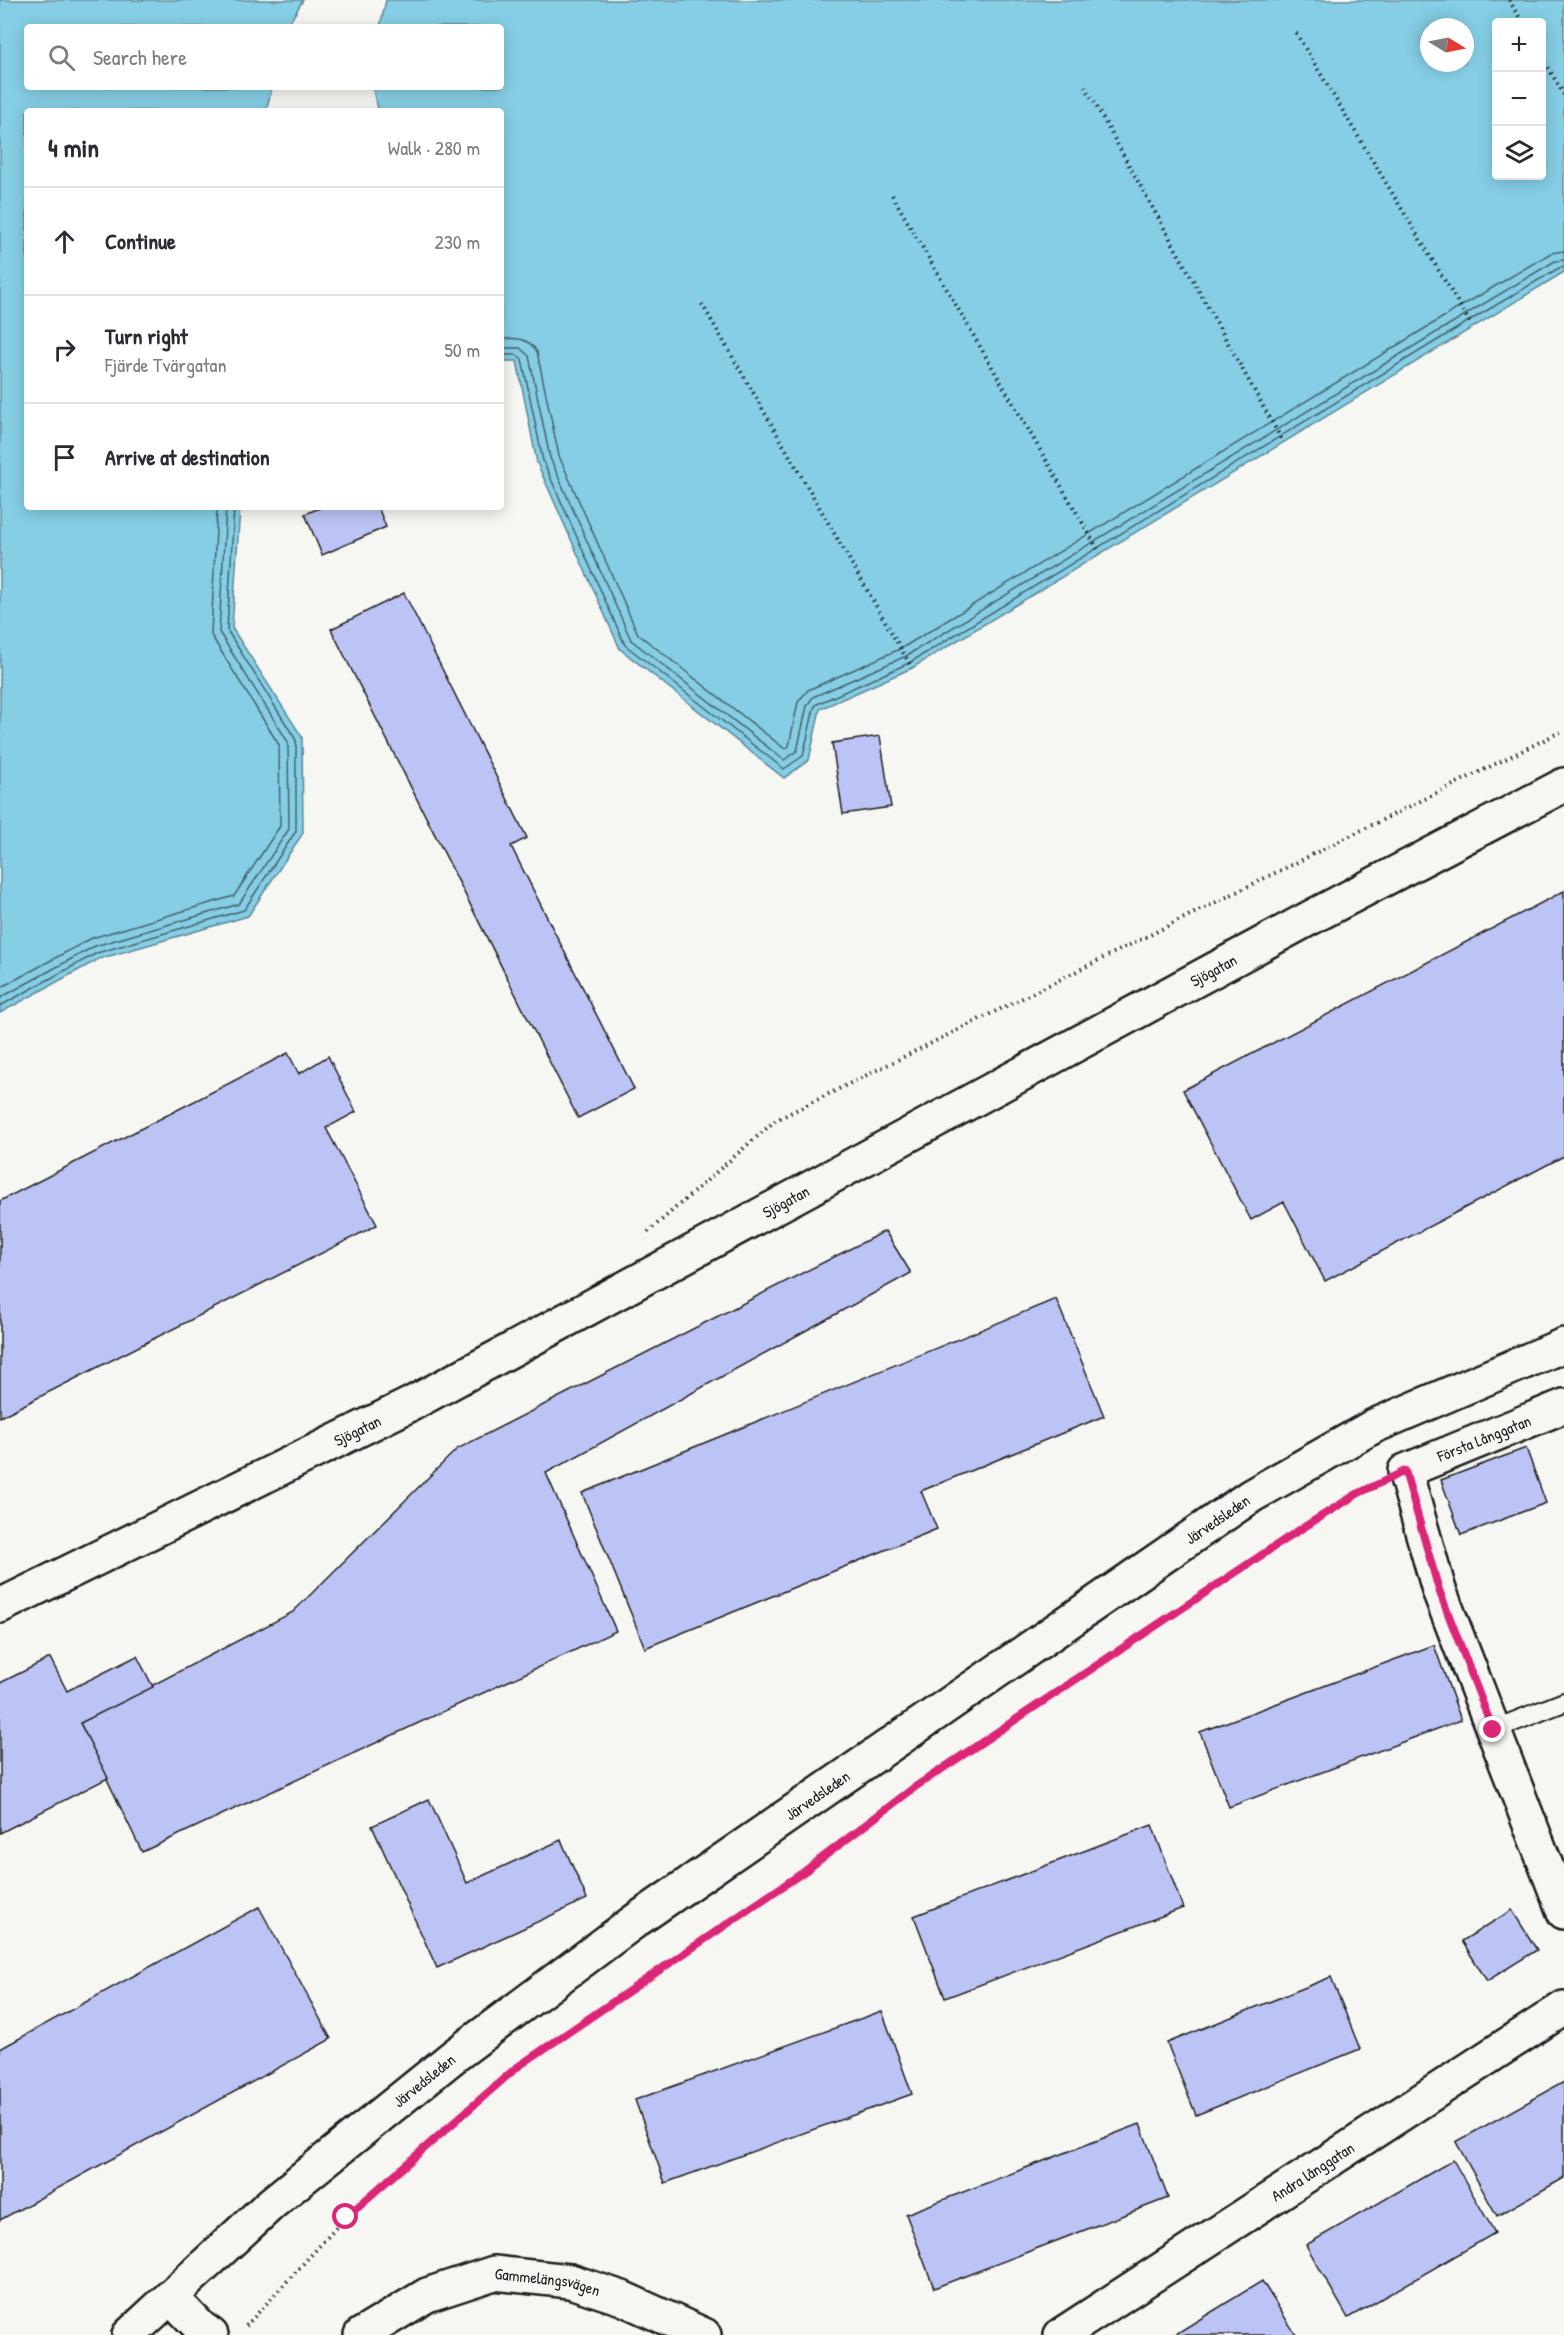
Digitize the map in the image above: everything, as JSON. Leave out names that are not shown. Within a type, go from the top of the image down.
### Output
[{"type":"street","name":"Sjögatan","points":[[0,1606],[411,1404],[1308,919],[1564,785]]},
{"type":"street","name":"Järvedsleden","points":[[129,2335],[272,2203],[454,2056],[634,1921],[1232,1509],[1374,1425],[1564,1345]]},
{"type":"street","name":"Första Långgatan","points":[[1405,1471],[1564,1406]]},
{"type":"street","points":[[1405,1471],[1439,1590],[1564,1912]]},
{"type":"street","name":"Andra långgatan","points":[[1061,2335],[1564,2008]]},
{"type":"street","name":"Gammelängsvägen","points":[[361,2335],[426,2295],[494,2273],[570,2281],[622,2298],[704,2335]]},
{"type":"street","points":[[171,2297],[211,2335]]},
{"type":"lane","points":[[1493,1730],[1564,1702]]},
{"type":"path","points":[[1509,0],[1520,18]]},
{"type":"path","points":[[1296,33],[1472,326]]},
{"type":"path","points":[[1546,64],[1564,95]]},
{"type":"path","points":[[1085,86],[1283,442]]},
{"type":"path","points":[[891,195],[1100,553]]},
{"type":"path","points":[[702,304],[912,668]]},
{"type":"path","points":[[642,1238],[776,1120],[1564,730]]},
{"type":"path","points":[[246,2326],[346,2217],[516,2068],[805,1871],[915,1787],[1293,1534],[1357,1494],[1405,1471]]},
{"type":"water","points":[[0,0],[303,0],[289,24],[24,24],[24,90],[271,90],[267,108],[24,108],[24,510],[240,510],[232,628],[302,737],[303,833],[248,916],[99,959],[0,1013]]},
{"type":"water","points":[[386,0],[1564,0],[1564,272],[912,668],[820,709],[809,760],[784,778],[620,649],[537,463],[517,361],[504,361],[504,108],[378,108],[373,90],[504,90],[504,24],[381,24]]},
{"type":"building","points":[[315,510],[379,510],[386,527],[322,555],[305,514]]},
{"type":"building","points":[[404,593],[527,838],[511,846],[634,1089],[578,1118],[331,629]]},
{"type":"building","points":[[880,736],[891,807],[843,814],[832,743]]},
{"type":"building","points":[[1564,891],[1564,1156],[1325,1281],[1284,1202],[1251,1220],[1183,1090]]},
{"type":"building","points":[[288,1053],[299,1074],[328,1056],[356,1112],[326,1128],[377,1225],[0,1417],[0,1201]]},
{"type":"building","points":[[885,1231],[911,1273],[546,1473],[616,1631],[142,1852],[80,1723],[293,1612],[457,1449]]},
{"type":"building","points":[[1056,1299],[1104,1416],[921,1491],[937,1529],[645,1648],[582,1493]]},
{"type":"building","points":[[1526,1448],[1546,1503],[1461,1535],[1441,1480]]},
{"type":"building","points":[[1434,1645],[1461,1720],[1229,1807],[1200,1732]]},
{"type":"building","points":[[137,1656],[153,1687],[80,1723],[108,1778],[0,1833],[0,1683],[50,1658],[67,1691]]},
{"type":"building","points":[[429,1799],[467,1883],[561,1840],[587,1899],[437,1968],[372,1826]]},
{"type":"building","points":[[1152,1825],[1183,1908],[945,1998],[914,1916]]},
{"type":"building","points":[[259,1907],[331,2039],[0,2220],[0,2049]]},
{"type":"building","points":[[1512,1910],[1537,1950],[1487,1981],[1462,1941]]},
{"type":"building","points":[[1331,1977],[1360,2049],[1196,2115],[1167,2043]]},
{"type":"building","points":[[882,2011],[912,2094],[665,2183],[635,2100]]},
{"type":"building","points":[[1564,2082],[1564,2178],[1497,2216],[1456,2142]]},
{"type":"building","points":[[1140,2124],[1168,2198],[934,2288],[906,2214]]},
{"type":"building","points":[[1453,2160],[1495,2233],[1348,2318],[1306,2245]]},
{"type":"building","points":[[1262,2281],[1296,2335],[1174,2335]]},
{"type":"route","points":[[346,2217],[516,2068],[805,1871],[915,1787],[1293,1534],[1357,1494],[1405,1471],[1439,1590],[1493,1730]]}]
